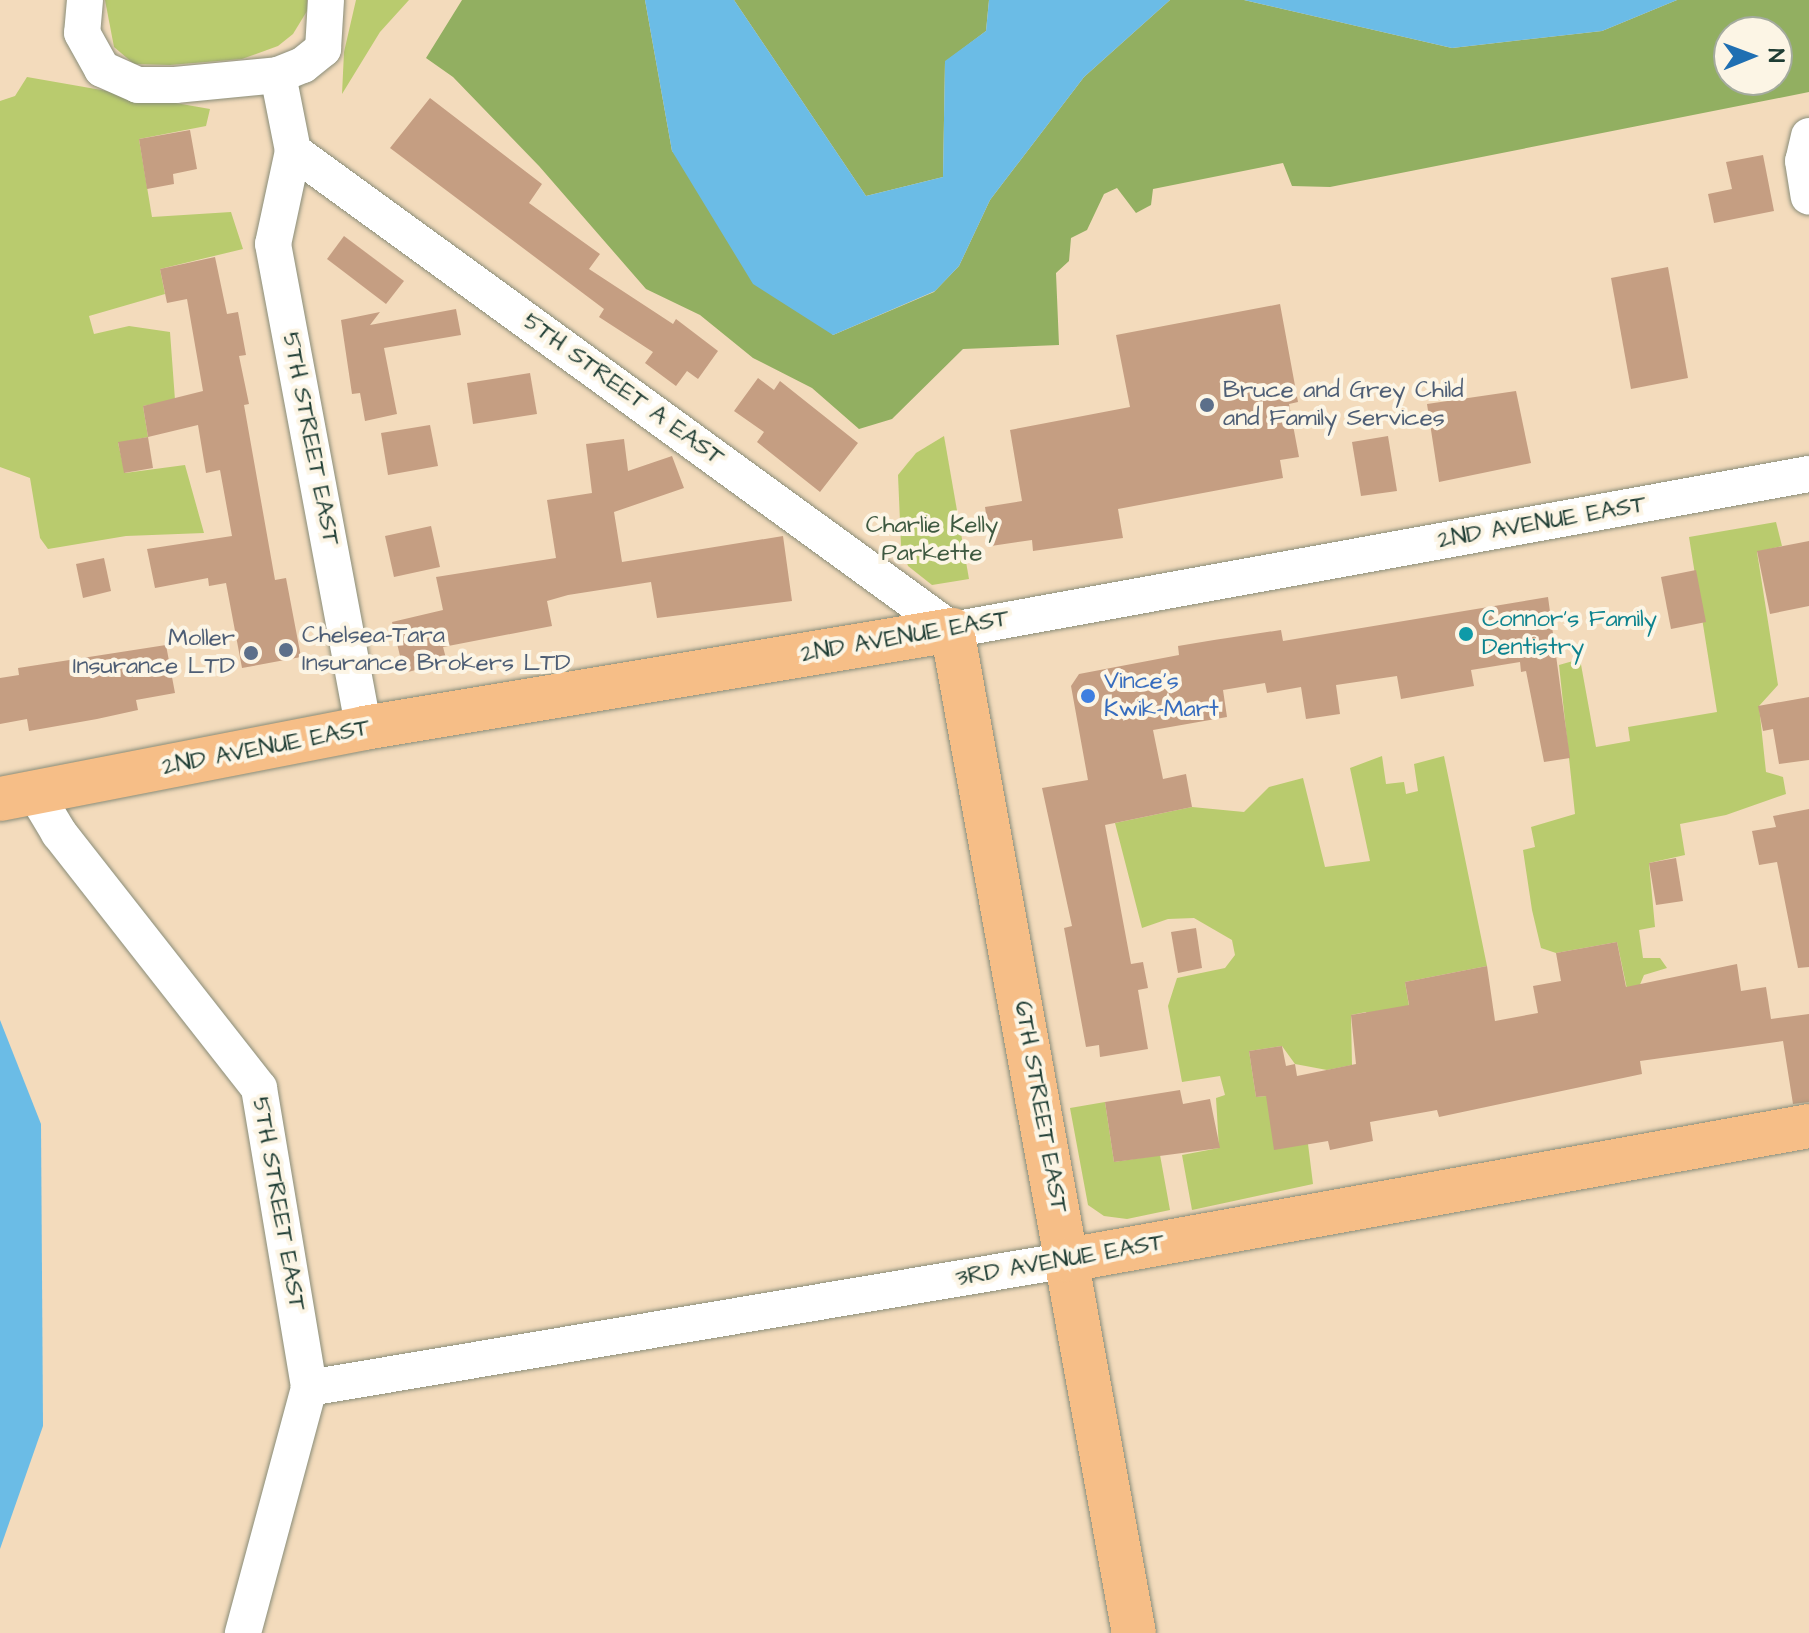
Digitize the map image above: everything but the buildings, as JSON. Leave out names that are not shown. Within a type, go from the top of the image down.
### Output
[{"type":"main road","name":"2ND AVENUE EAST","points":[[17,796],[364,728],[952,630]]},
{"type":"main road","name":"6TH STREET EAST","points":[[952,630],[1134,1633]]},
{"type":"main road","name":"3RD AVENUE EAST","points":[[1068,1260],[1809,1126]]},
{"type":"street","points":[[85,0],[82,33],[102,69],[123,80],[175,85],[278,75],[303,65],[323,49],[326,0]]},
{"type":"street","points":[[278,75],[293,151]]},
{"type":"street","points":[[1809,136],[1803,161],[1809,197]]},
{"type":"street","name":"5TH STREET A EAST","points":[[293,151],[952,630]]},
{"type":"street","name":"5TH STREET EAST","points":[[293,151],[273,244],[364,728]]},
{"type":"street","name":"2ND AVENUE EAST","points":[[952,630],[1809,474]]},
{"type":"street","name":"5TH STREET EAST","points":[[17,796],[59,833],[259,1088],[309,1388],[243,1633]]},
{"type":"street","name":"3RD AVENUE EAST","points":[[309,1388],[1068,1260]]},
{"type":"green space","points":[[105,0],[307,0],[307,11],[293,34],[278,46],[242,59],[170,65],[134,64],[114,47]]},
{"type":"green space","points":[[356,0],[409,0],[380,32],[342,94],[344,52]]},
{"type":"green space","points":[[462,0],[645,0],[672,151],[833,335],[934,292],[959,266],[990,200],[1084,77],[1170,0],[1244,0],[1452,48],[1602,31],[1677,0],[1809,0],[1809,92],[1793,95],[1793,16],[1713,16],[1713,96],[1789,96],[1330,187],[1292,186],[1283,163],[1153,189],[1151,205],[1136,213],[1117,188],[1104,194],[1087,230],[1071,238],[1069,261],[1056,273],[1059,345],[963,349],[892,419],[859,429],[812,388],[753,358],[700,315],[646,289],[539,166],[453,77],[426,58]]},
{"type":"green space","points":[[734,0],[989,0],[986,31],[945,62],[943,177],[866,196]]},
{"type":"green space","points":[[27,77],[210,109],[206,126],[139,139],[152,217],[231,212],[243,249],[160,269],[165,294],[89,316],[94,334],[129,326],[170,332],[175,400],[143,406],[148,437],[118,443],[125,473],[185,465],[204,533],[126,536],[48,549],[40,538],[30,478],[0,467],[0,101],[15,96]]},
{"type":"green space","name":"Charlie Kelly Parkette","points":[[944,436],[969,579],[932,585],[908,566],[901,545],[898,475],[916,453]]},
{"type":"green space","points":[[1776,522],[1782,546],[1757,552],[1778,685],[1759,706],[1766,772],[1783,777],[1786,794],[1726,815],[1680,824],[1685,855],[1649,863],[1655,927],[1639,930],[1643,958],[1660,958],[1667,968],[1644,975],[1639,987],[1627,989],[1617,942],[1556,953],[1541,948],[1532,910],[1523,850],[1535,847],[1531,827],[1575,814],[1559,665],[1580,659],[1596,747],[1630,741],[1628,727],[1717,712],[1689,537]]},
{"type":"green space","points":[[1382,756],[1386,784],[1404,782],[1406,794],[1418,791],[1414,764],[1444,756],[1487,966],[1405,982],[1410,1012],[1368,1019],[1366,1012],[1351,1015],[1352,1065],[1327,1070],[1295,1064],[1282,1046],[1249,1051],[1256,1097],[1266,1096],[1308,1144],[1313,1184],[1192,1210],[1182,1155],[1219,1148],[1216,1098],[1225,1095],[1220,1076],[1182,1082],[1168,1006],[1177,978],[1225,968],[1235,955],[1232,940],[1194,918],[1168,919],[1142,928],[1115,823],[1192,807],[1244,812],[1269,787],[1303,778],[1325,867],[1370,861],[1350,768]]},
{"type":"green space","points":[[1105,1102],[1114,1162],[1160,1155],[1170,1210],[1127,1219],[1104,1216],[1088,1205],[1070,1108]]},
{"type":"water","points":[[645,0],[734,0],[866,196],[943,177],[945,61],[986,31],[989,0],[1170,0],[1084,77],[990,200],[959,266],[935,291],[833,335],[753,284],[672,151]]},
{"type":"water","points":[[1244,0],[1677,0],[1602,31],[1452,48]]},
{"type":"water","points":[[0,1020],[41,1124],[43,1426],[0,1549]]},
{"type":"place","name":"Bruce and Grey Child and Family Services","points":[[1207,405]]},
{"type":"place","name":"Connor's Family Dentistry","points":[[1466,634]]},
{"type":"place","name":"Chelsea-Tara Insurance Brokers LTD","points":[[286,650]]},
{"type":"place","name":"Moller Insurance LTD","points":[[251,653]]},
{"type":"place","name":"Vince's Kwik-Mart","points":[[1088,696]]}]
